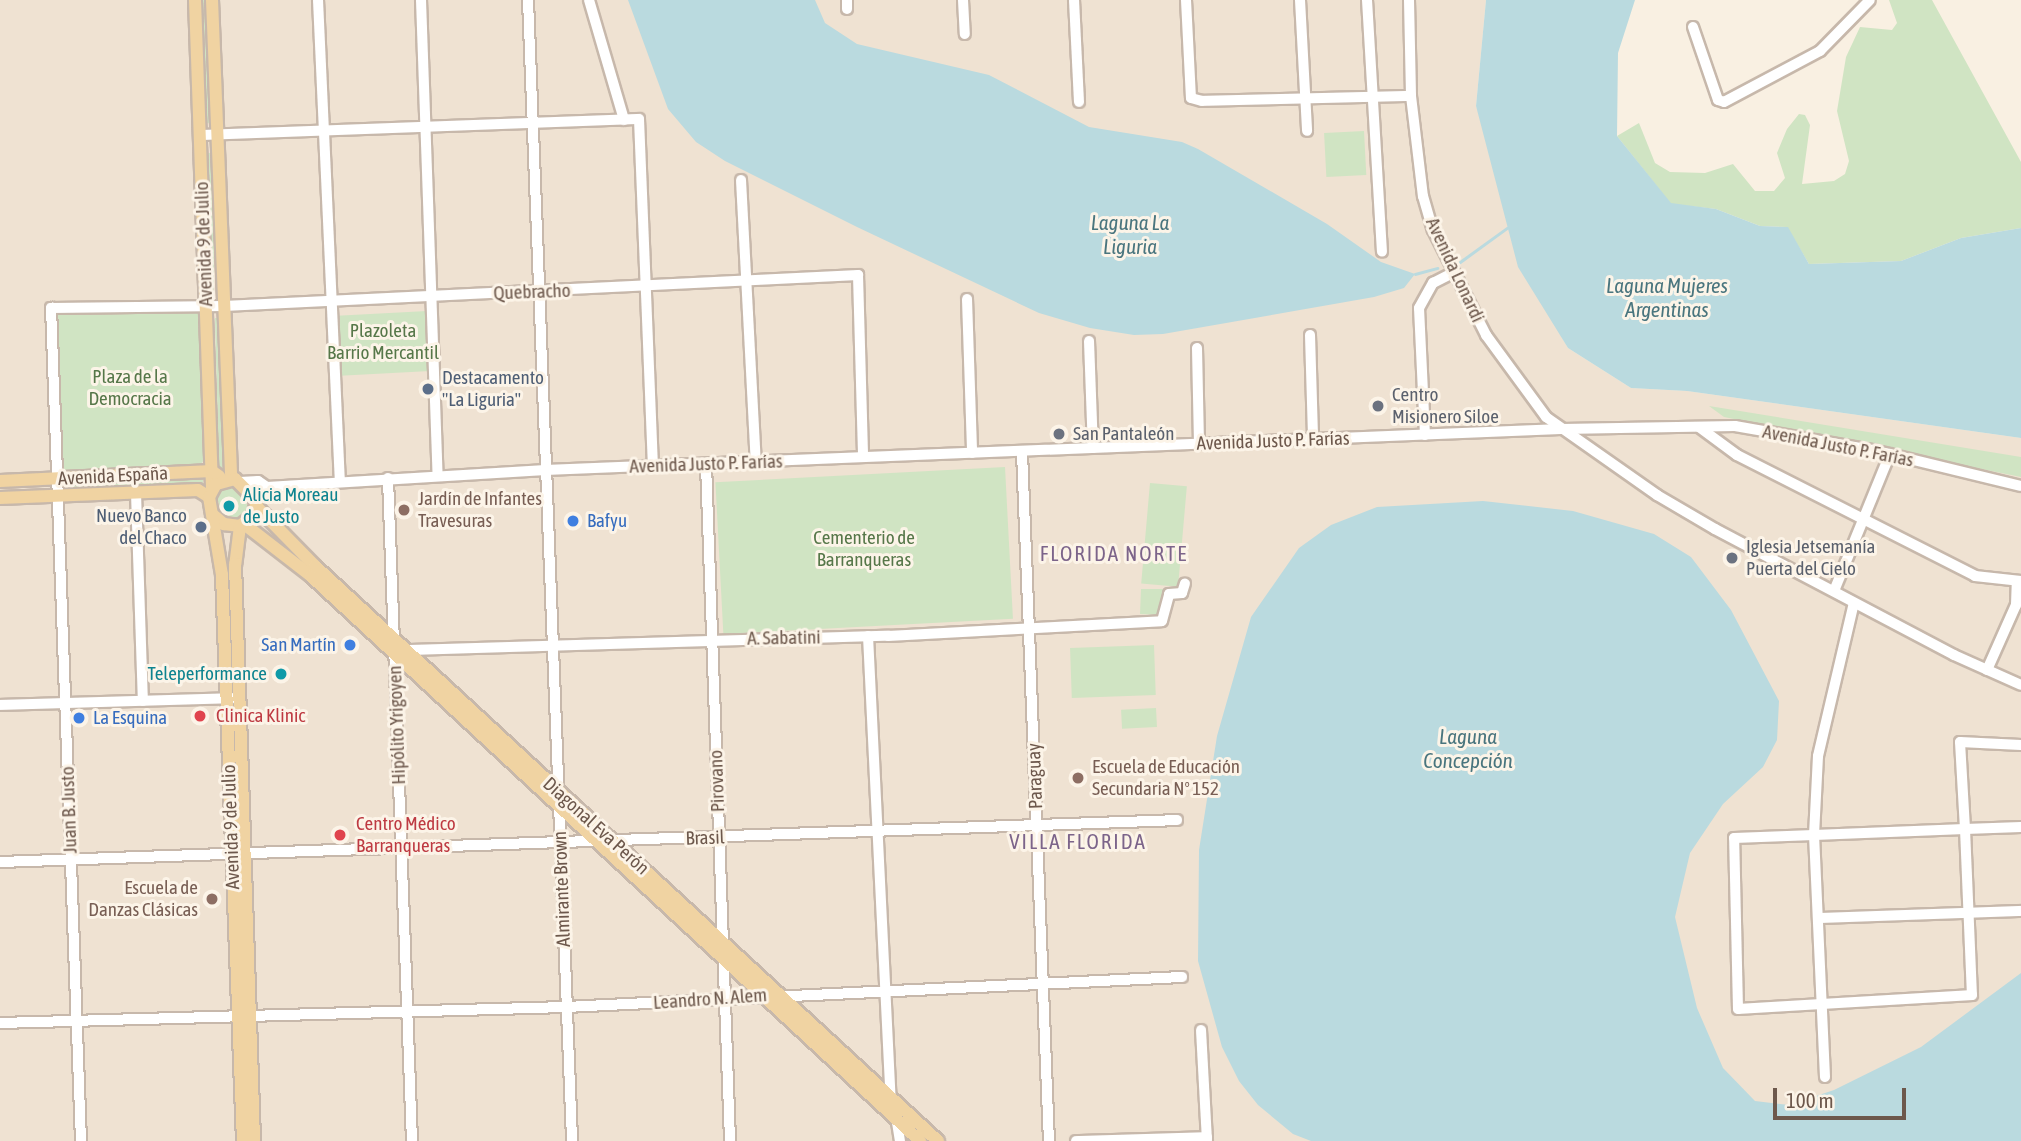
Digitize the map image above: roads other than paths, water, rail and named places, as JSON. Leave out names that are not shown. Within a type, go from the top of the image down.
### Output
[{"type":"main road","name":"Avenida 9 de Julio","points":[[195,0],[207,304],[211,492]]},
{"type":"main road","name":"Avenida 9 de Julio","points":[[212,0],[232,480]]},
{"type":"main road","name":"Avenida España","points":[[0,481],[212,471]]},
{"type":"main road","points":[[212,471],[232,480],[257,504],[242,525],[224,524],[212,514],[211,492],[232,480]]},
{"type":"main road","name":"Avenida España","points":[[0,498],[198,490],[211,492]]},
{"type":"main road","name":"Diagonal Eva Perón","points":[[257,504],[393,638],[400,654],[558,806],[723,960],[897,1116],[920,1141]]},
{"type":"main road","name":"Avenida 9 de Julio","points":[[212,514],[222,575],[226,698],[238,854]]},
{"type":"main road","name":"Avenida 9 de Julio","points":[[242,525],[235,564],[239,698],[238,854],[243,1013],[243,1141]]},
{"type":"main road","name":"Diagonal Eva Perón","points":[[242,525],[311,576],[558,791],[938,1141]]},
{"type":"main road","name":"Avenida 9 de Julio","points":[[243,1013],[254,1141]]},
{"type":"street","points":[[318,0],[329,301],[340,481]]},
{"type":"street","points":[[421,0],[434,296],[438,475]]},
{"type":"street","name":"Almirante Brown","points":[[528,0],[572,1141]]},
{"type":"street","points":[[589,0],[624,120]]},
{"type":"street","points":[[963,0],[965,34]]},
{"type":"street","points":[[1074,0],[1079,102]]},
{"type":"street","points":[[1186,0],[1191,98],[1202,101],[1304,96],[1411,96]]},
{"type":"street","points":[[1300,0],[1307,131]]},
{"type":"street","points":[[1367,0],[1382,252]]},
{"type":"street","name":"Avenida Lonardi","points":[[1409,0],[1411,96],[1423,196],[1452,273],[1513,377],[1562,429],[1657,495],[1854,603],[2021,685]]},
{"type":"street","points":[[1693,27],[1718,100],[1724,102],[1820,51],[1870,0]]},
{"type":"street","points":[[200,135],[639,119],[653,466]]},
{"type":"street","points":[[741,180],[749,282],[756,461]]},
{"type":"street","points":[[1425,435],[1419,308],[1433,283],[1452,273]]},
{"type":"street","name":"Quebracho","points":[[57,478],[48,311],[644,289],[858,275],[863,457]]},
{"type":"street","points":[[967,299],[972,453]]},
{"type":"street","points":[[1311,335],[1313,439]]},
{"type":"street","points":[[1089,341],[1093,448]]},
{"type":"street","points":[[1197,348],[1199,444]]},
{"type":"street","name":"Avenida Justo P. Farías","points":[[232,480],[258,481],[267,487],[438,475],[756,461],[1562,429],[1735,426],[1890,454],[2021,486]]},
{"type":"street","points":[[1699,427],[1737,455],[1975,576],[2019,581],[2015,605],[1987,670]]},
{"type":"street","name":"Paraguay","points":[[1022,452],[1049,1141]]},
{"type":"street","points":[[1834,591],[1890,454]]},
{"type":"street","name":"Pirovano","points":[[706,464],[730,1141]]},
{"type":"street","name":"Juan B. Justo","points":[[57,478],[81,1141]]},
{"type":"street","name":"Hipólito Yrigoyen","points":[[388,478],[393,638]]},
{"type":"street","points":[[257,504],[267,487]]},
{"type":"street","points":[[136,493],[143,701]]},
{"type":"street","name":"A. Sabatini","points":[[400,654],[552,644],[868,636],[1163,621],[1169,594],[1182,593],[1185,583]]},
{"type":"street","points":[[1825,1077],[1814,835],[1818,756],[1854,603]]},
{"type":"street","points":[[868,636],[883,989],[890,1097],[897,1116],[900,1141]]},
{"type":"street","name":"Hipólito Yrigoyen","points":[[400,654],[401,849],[412,1141]]},
{"type":"street","points":[[0,705],[239,698]]},
{"type":"street","points":[[2021,746],[1960,741],[1965,829],[1972,995],[1738,1009],[1734,838],[1965,829],[2021,827]]},
{"type":"street","name":"Brasil","points":[[0,862],[1177,820]]},
{"type":"street","points":[[1818,918],[2021,911]]},
{"type":"street","name":"Leandro N. Alem","points":[[0,1023],[243,1013],[566,1007],[779,994],[1182,977]]},
{"type":"street","points":[[1076,1141],[1207,1139],[1201,1030]]},
{"type":"water","name":"Laguna La Liguria","points":[[628,0],[815,0],[825,23],[857,44],[989,75],[1089,127],[1182,142],[1198,149],[1327,224],[1381,262],[1415,274],[1404,288],[1374,297],[1163,334],[1134,335],[1090,328],[1039,313],[857,227],[725,161],[696,142],[668,109]]},
{"type":"water","name":"Laguna Mujeres Argentinas","points":[[1486,0],[1635,0],[1618,53],[1617,136],[1671,203],[1716,209],[1760,226],[1788,227],[1809,264],[1901,261],[1961,238],[2021,228],[2021,438],[1687,391],[1631,388],[1568,348],[1518,267],[1476,106]]},
{"type":"water","name":"Laguna Concepción","points":[[1483,501],[1573,511],[1654,534],[1691,557],[1731,610],[1779,701],[1777,740],[1763,767],[1723,804],[1690,853],[1675,917],[1697,1008],[1723,1068],[1755,1101],[1789,1105],[1834,1090],[1921,1047],[2021,973],[2021,1141],[1311,1141],[1293,1134],[1258,1105],[1239,1081],[1222,1047],[1198,961],[1199,850],[1217,736],[1251,617],[1299,548],[1331,525],[1377,507]]},
{"type":"waterway","points":[[1460,262],[1507,228]]},
{"type":"waterway","points":[[1415,274],[1437,268]]},
{"type":"place","name":"Destacamento \"La Liguria\"","points":[[428,389]]},
{"type":"place","name":"Centro Misionero Siloe","points":[[1378,406]]},
{"type":"place","name":"San Pantaleón","points":[[1059,434]]},
{"type":"place","name":"Alicia Moreau de Justo","points":[[229,506]]},
{"type":"place","name":"Jardín de Infantes Travesuras","points":[[404,510]]},
{"type":"place","name":"Bafyu","points":[[573,521]]},
{"type":"place","name":"Nuevo Banco del Chaco","points":[[201,527]]},
{"type":"place","name":"Iglesia Jetsemanía Puerta del Cielo","points":[[1732,558]]},
{"type":"place","name":"San Martín","points":[[350,645]]},
{"type":"place","name":"Teleperformance","points":[[281,674]]},
{"type":"place","name":"Clinica Klinic","points":[[200,716]]},
{"type":"place","name":"La Esquina","points":[[79,718]]},
{"type":"place","name":"Escuela de Educación Secundaria Nº 152","points":[[1078,778]]},
{"type":"place","name":"Centro Médico Barranqueras","points":[[340,835]]},
{"type":"place","name":"Escuela de Danzas Clásicas","points":[[212,899]]},
{"type":"district","name":"FLORIDA NORTE","points":[[1114,553]]},
{"type":"district","name":"VILLA FLORIDA","points":[[1078,841]]},
{"type":"park label","name":"Plazoleta Barrio Mercantil","points":[[383,342]]},
{"type":"park label","name":"Plaza de la Democracia","points":[[130,388]]},
{"type":"park label","name":"Cementerio de Barranqueras","points":[[864,549]]}]
